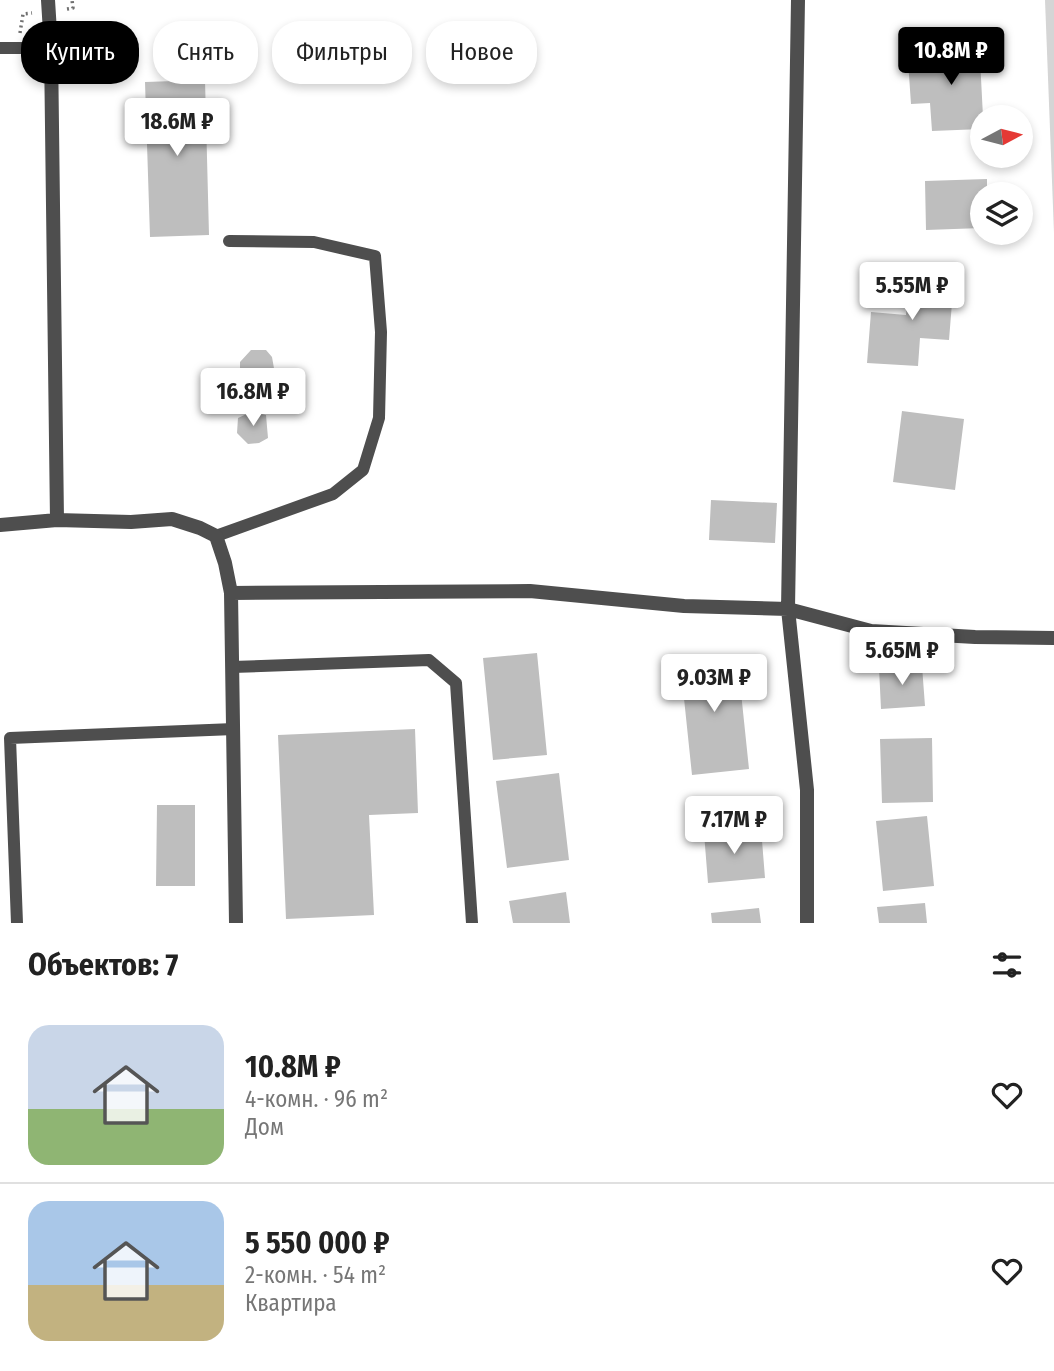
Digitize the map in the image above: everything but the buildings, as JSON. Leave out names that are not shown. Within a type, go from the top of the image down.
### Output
[{"type":"street","points":[[48,0],[49,21]]},
{"type":"street","points":[[799,0],[788,609],[807,790],[807,923]]},
{"type":"street","points":[[51,84],[57,520]]},
{"type":"street","points":[[0,525],[57,520],[131,522],[173,519],[216,536],[231,593],[236,923]]},
{"type":"street","points":[[231,593],[530,591],[684,606],[788,609],[871,631],[1054,638]]},
{"type":"lane","points":[[0,48],[21,48]]},
{"type":"lane","points":[[216,536],[332,494],[363,470],[379,418],[382,332],[375,256],[314,242],[229,241]]},
{"type":"lane","points":[[232,667],[429,660],[456,683],[472,923]]},
{"type":"lane","points":[[17,923],[6,773],[10,738],[234,729]]},
{"type":"shaded area","points":[[1045,0],[1054,0],[1054,233]]}]
